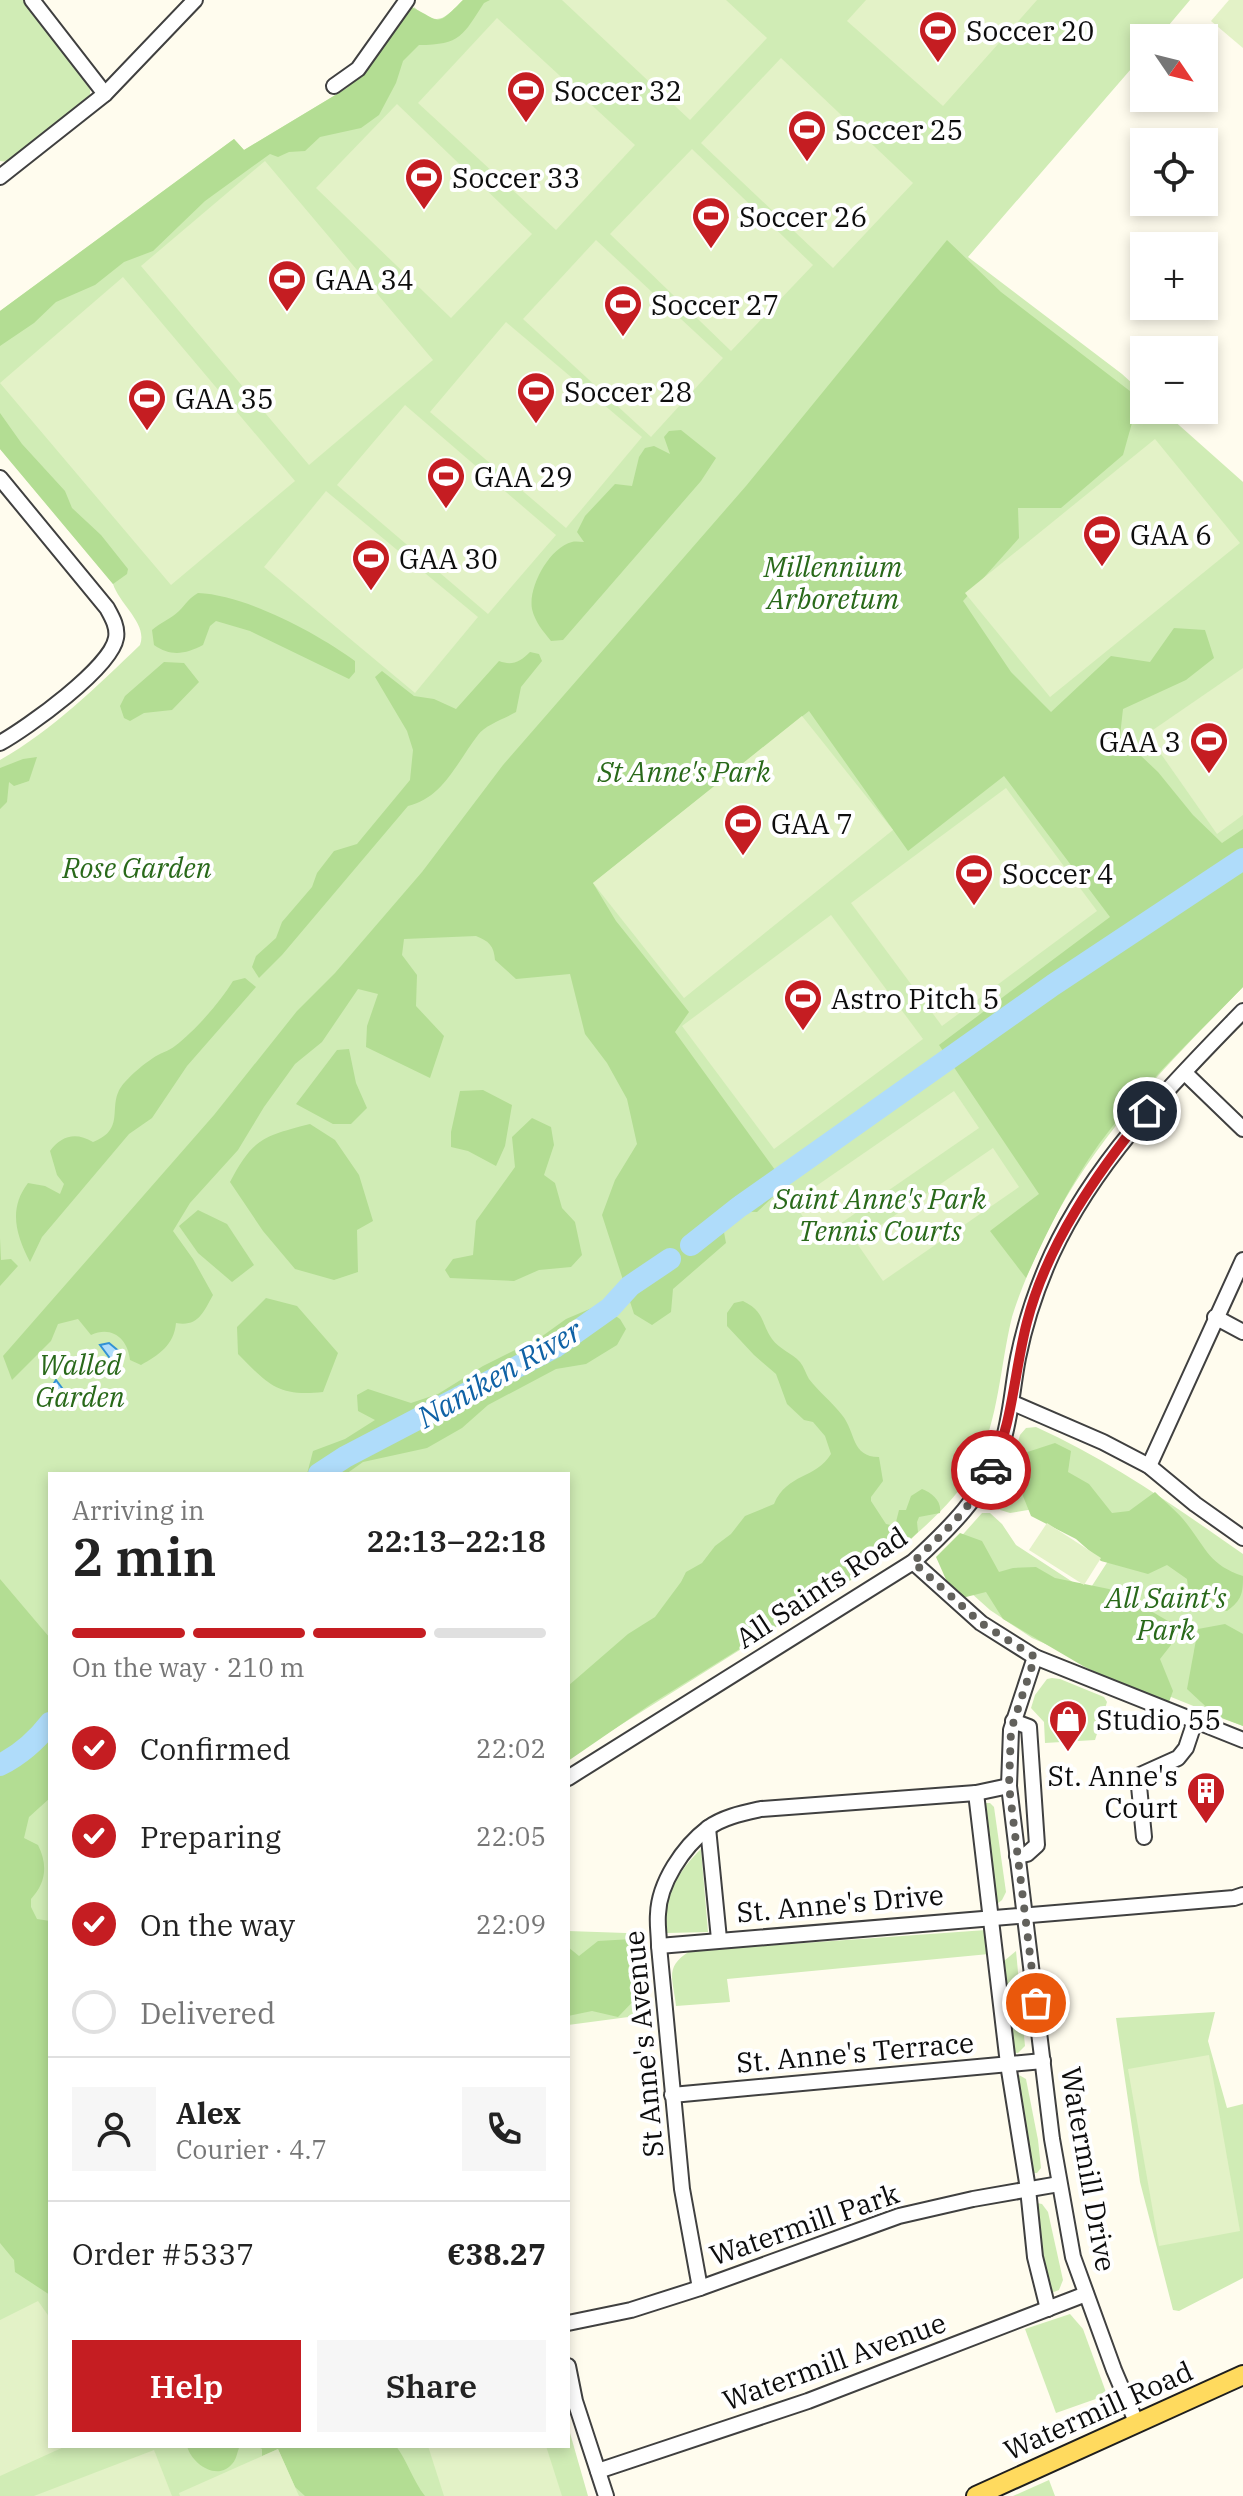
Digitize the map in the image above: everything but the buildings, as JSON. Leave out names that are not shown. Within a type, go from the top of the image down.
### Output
[{"type":"main road","name":"Watermill Road","points":[[976,2496],[1243,2375]]},
{"type":"street","points":[[32,0],[105,94]]},
{"type":"street","points":[[1,176],[105,94],[195,0]]},
{"type":"street","points":[[334,86],[358,69],[407,0]]},
{"type":"street","points":[[0,478],[107,608],[117,634],[113,649],[90,674],[45,713],[0,743]]},
{"type":"street","name":"All Saints Road","points":[[570,1777],[913,1562],[956,1520],[981,1488],[1001,1449],[1013,1403],[1027,1320],[1066,1226],[1130,1133],[1243,1011]]},
{"type":"street","points":[[1185,1073],[1243,1129]]},
{"type":"street","points":[[1149,1466],[1243,1260]]},
{"type":"street","points":[[1215,1317],[1243,1332]]},
{"type":"street","points":[[1013,1403],[1103,1442],[1149,1466],[1243,1538]]},
{"type":"street","points":[[913,1562],[981,1623],[1035,1657],[1243,1740]]},
{"type":"street","name":"Watermill Drive","points":[[1035,1657],[1013,1721],[1009,1786],[1059,2184],[1073,2257],[1137,2424]]},
{"type":"street","points":[[1013,1721],[1029,1727],[1037,1845],[1027,1854],[1017,1856]]},
{"type":"street","points":[[1144,1837],[1138,1776],[1178,1758],[1186,1748],[1195,1721]]},
{"type":"street","name":"St Anne's Avenue","points":[[700,2288],[682,2189],[659,1946],[658,1911],[665,1884],[683,1853],[708,1828],[733,1815],[761,1809],[976,1793],[1009,1786]]},
{"type":"street","points":[[976,1793],[1008,2064],[1028,2189],[1035,2257],[1048,2309]]},
{"type":"street","points":[[708,1828],[719,1939]]},
{"type":"street","name":"St. Anne's Drive","points":[[659,1946],[1243,1895]]},
{"type":"street","name":"St. Anne's Terrace","points":[[672,2095],[1043,2061]]},
{"type":"street","name":"Watermill Park","points":[[570,2323],[631,2310],[700,2288],[899,2216],[1059,2184]]},
{"type":"street","name":"Watermill Avenue","points":[[598,2471],[808,2401],[1086,2294]]},
{"type":"street","points":[[570,2376],[606,2496]]},
{"type":"green space","points":[[0,0],[23,0],[90,89],[84,104],[8,162],[0,161]]},
{"type":"green space","name":"St Anne's Park","points":[[463,0],[1190,0],[1170,24],[1130,24],[1130,70],[968,257],[1130,381],[1130,424],[1178,424],[1243,482],[1243,987],[1129,1109],[1059,1210],[1039,1249],[1012,1317],[984,1447],[969,1477],[951,1500],[899,1550],[570,1757],[570,1472],[48,1472],[48,2448],[570,2448],[570,2433],[588,2496],[0,2496],[0,760],[73,707],[140,645],[141,637],[137,622],[113,584],[0,449],[0,311],[234,139],[244,150],[347,88],[364,72],[414,7],[435,19],[445,16]]},
{"type":"green space","points":[[463,0],[490,0],[484,3],[459,36],[444,43],[419,45],[403,61],[396,83],[379,115],[361,128],[320,137],[305,151],[289,152],[278,157],[270,154],[205,201],[153,251],[124,262],[95,285],[56,302],[34,323],[0,346],[0,311],[234,139],[244,150],[347,88],[364,72],[411,7],[438,20]]},
{"type":"green space","points":[[562,0],[726,0],[767,38],[690,120]]},
{"type":"green space","name":"Soccer 20","points":[[866,0],[1037,0],[943,106],[847,21]]},
{"type":"green space","points":[[1229,0],[1243,0],[1243,48],[1218,24],[1211,21]]},
{"type":"green space","name":"Soccer 32","points":[[497,18],[635,145],[556,230],[418,103]]},
{"type":"green space","name":"Soccer 25","points":[[781,58],[913,183],[833,268],[701,143]]},
{"type":"green space","name":"Soccer 33","points":[[397,104],[532,234],[451,318],[316,188]]},
{"type":"green space","name":"Soccer 26","points":[[692,149],[813,265],[731,351],[610,234]]},
{"type":"green space","name":"GAA 34","points":[[265,161],[433,360],[309,465],[141,266]]},
{"type":"green space","name":"Soccer 27","points":[[596,240],[723,358],[651,437],[523,319]]},
{"type":"green space","name":"Millennium Arboretum","points":[[947,240],[1001,292],[1130,391],[1132,424],[1123,455],[1061,508],[1018,508],[1019,538],[963,601],[1011,672],[1051,712],[1111,656],[1150,662],[1174,628],[1205,630],[1214,658],[1186,680],[1123,709],[1120,736],[1158,772],[1193,815],[1222,843],[1243,829],[1243,987],[1150,1083],[1099,1144],[1050,1226],[1026,1278],[990,1231],[1039,1194],[939,1045],[1110,917],[1004,776],[908,851],[809,711],[593,883],[616,921],[689,1012],[675,1032],[786,1185],[757,1212],[720,1211],[726,1243],[673,1289],[671,1312],[652,1325],[634,1314],[602,1215],[615,1180],[637,1144],[627,1099],[607,1063],[585,1034],[570,974],[516,979],[495,960],[490,945],[476,936],[404,939],[402,955],[417,975],[416,1006],[444,1036],[430,1078],[366,1047],[367,1026],[378,994],[358,989],[322,1042],[295,1064],[238,1150],[190,1203],[173,1231],[213,1295],[199,1317],[190,1323],[176,1323],[175,1331],[164,1348],[141,1365],[130,1360],[122,1340],[112,1333],[91,1335],[78,1319],[58,1324],[51,1341],[12,1380],[3,1356],[214,1115],[297,1011],[335,973],[422,872],[503,765],[746,486]]},
{"type":"green space","name":"GAA 35","points":[[123,277],[295,481],[171,585],[0,383]]},
{"type":"green space","name":"Soccer 28","points":[[506,322],[642,437],[566,528],[430,412]]},
{"type":"green space","name":"GAA 29","points":[[405,405],[556,535],[488,614],[337,485]]},
{"type":"green space","points":[[0,413],[22,444],[65,491],[72,508],[101,535],[128,569],[127,574],[113,584],[0,449]]},
{"type":"green space","points":[[681,430],[716,458],[701,481],[563,640],[551,641],[532,609],[533,590],[548,560],[564,546],[584,542],[577,532],[585,516],[615,484],[632,486],[639,457],[645,448],[654,446],[670,454],[664,437],[669,431]]},
{"type":"green space","name":"GAA 6","points":[[1155,439],[1240,543],[1050,697],[965,593]]},
{"type":"green space","name":"GAA 30","points":[[326,491],[478,617],[415,693],[264,567]]},
{"type":"green space","points":[[198,593],[217,595],[280,617],[355,661],[355,672],[349,679],[250,631],[216,621],[210,626],[203,645],[191,650],[172,653],[154,645],[152,630],[176,614]]},
{"type":"green space","points":[[530,652],[539,654],[542,661],[521,687],[516,712],[481,731],[440,787],[420,802],[408,806],[259,978],[252,967],[256,956],[276,938],[282,922],[312,887],[317,873],[334,851],[357,844],[410,780],[413,750],[407,731],[375,677],[382,671],[414,696],[434,699],[456,709],[499,661],[516,662]]},
{"type":"green space","points":[[164,662],[184,663],[199,682],[172,710],[144,713],[130,721],[124,718],[120,706],[125,696]]},
{"type":"green space","name":"GAA 3","points":[[1243,668],[1243,815],[1217,834],[1147,734]]},
{"type":"green space","name":"GAA 7","points":[[802,716],[893,830],[684,998],[593,883]]},
{"type":"green space","points":[[37,757],[29,781],[14,786],[9,782],[7,802],[0,809],[0,768]]},
{"type":"green space","name":"Soccer 4","points":[[1006,788],[1097,911],[942,1026],[851,903]]},
{"type":"green space","name":"Astro Pitch 5","points":[[831,915],[923,1039],[774,1149],[682,1026]]},
{"type":"green space","points":[[245,978],[256,987],[187,1066],[152,1118],[129,1134],[42,1237],[30,1262],[18,1232],[16,1212],[28,1183],[45,1186],[60,1194],[64,1184],[57,1175],[50,1151],[64,1138],[75,1136],[93,1142],[104,1136],[113,1123],[116,1099],[125,1082],[150,1060],[173,1048],[207,1016],[233,981]]},
{"type":"green space","points":[[349,1049],[356,1083],[367,1108],[351,1124],[333,1124],[296,1104],[337,1050]]},
{"type":"green space","points":[[483,1090],[512,1105],[505,1146],[496,1166],[468,1151],[451,1147],[460,1091]]},
{"type":"green space","points":[[954,1091],[979,1128],[818,1239],[793,1202]]},
{"type":"green space","points":[[532,1118],[551,1127],[554,1145],[544,1175],[555,1183],[562,1208],[575,1222],[582,1255],[571,1267],[539,1270],[514,1281],[450,1278],[445,1270],[453,1259],[473,1255],[476,1221],[515,1167],[512,1137]]},
{"type":"green space","points":[[310,1124],[335,1140],[359,1175],[373,1221],[357,1230],[358,1272],[334,1280],[295,1269],[263,1231],[230,1182],[246,1156],[261,1141]]},
{"type":"green space","points":[[993,1148],[1019,1187],[883,1281],[856,1242]]},
{"type":"green space","points":[[198,1210],[227,1224],[254,1265],[232,1282],[198,1253],[179,1226]]},
{"type":"green space","points":[[0,1238],[1,1260],[11,1259],[18,1266],[0,1286]]},
{"type":"green space","points":[[266,1298],[297,1306],[338,1353],[323,1392],[295,1392],[274,1386],[238,1354],[237,1327]]},
{"type":"green space","points":[[743,1301],[759,1313],[772,1339],[800,1362],[809,1379],[842,1415],[863,1453],[879,1457],[883,1481],[871,1501],[886,1524],[895,1526],[899,1510],[906,1510],[911,1496],[922,1489],[936,1498],[940,1513],[919,1517],[918,1532],[899,1550],[651,1704],[570,1760],[570,1684],[628,1634],[655,1617],[686,1572],[702,1563],[745,1516],[774,1504],[786,1487],[818,1468],[831,1454],[825,1436],[813,1422],[804,1420],[787,1404],[776,1374],[727,1326],[727,1313],[734,1303]]},
{"type":"green space","points":[[599,1305],[620,1319],[626,1329],[617,1345],[586,1364],[556,1369],[488,1405],[462,1428],[427,1448],[363,1462],[349,1472],[308,1472],[313,1451],[345,1439],[375,1420],[358,1411],[357,1395],[368,1389],[411,1403],[438,1394],[483,1366],[541,1337],[566,1319]]},
{"type":"green space","name":"All Saint's Park","points":[[1036,1427],[1117,1470],[1243,1554],[1243,1726],[1032,1638],[990,1610],[942,1567],[941,1559],[982,1513],[990,1513],[1016,1545],[1088,1592],[1110,1558],[1034,1509],[1010,1513],[994,1508],[991,1499],[1012,1461],[1020,1435],[1026,1428]]},
{"type":"green space","points":[[1055,1443],[1071,1451],[1068,1472],[1089,1484],[1112,1513],[1129,1511],[1155,1492],[1183,1520],[1216,1562],[1243,1576],[1239,1600],[1227,1611],[1190,1601],[1187,1579],[1167,1565],[1148,1574],[1101,1561],[1076,1539],[1031,1516],[1019,1486],[996,1478],[1006,1459]]},
{"type":"green space","points":[[1047,1523],[1101,1558],[1084,1585],[1029,1550]]},
{"type":"green space","points":[[960,1533],[982,1541],[999,1572],[1036,1567],[1055,1578],[1109,1589],[1168,1621],[1171,1645],[1160,1659],[1173,1691],[1169,1702],[1129,1689],[1083,1666],[1003,1619],[986,1592],[962,1598],[948,1584],[936,1557]]},
{"type":"green space","points":[[0,1579],[48,1636],[48,1800],[29,1817],[24,1838],[38,1845],[44,1867],[42,1880],[31,1899],[31,1907],[37,1919],[48,1921],[48,2294],[15,2272],[14,2260],[0,2243]]},
{"type":"green space","points":[[1225,1624],[1243,1634],[1243,1726],[1216,1716],[1187,1689],[1198,1629]]},
{"type":"green space","points":[[1052,1678],[1104,1697],[1107,1702],[1095,1740],[1045,1743],[1044,1722],[1031,1708],[1035,1695],[1047,1679]]},
{"type":"green space","points":[[983,1803],[994,1807],[1006,1892],[997,1904]]},
{"type":"green space","points":[[701,1849],[708,1932],[667,1933],[665,1910],[672,1887]]},
{"type":"green space","points":[[986,1930],[989,1954],[727,1979],[730,2002],[676,2006],[673,1968],[690,1951]]},
{"type":"green space","points":[[570,1931],[626,1933],[641,1940],[651,2014],[570,2025]]},
{"type":"green space","points":[[632,1939],[642,1954],[643,1991],[618,2017],[592,2011],[570,2016],[570,1949],[579,1956],[598,1941]]},
{"type":"green space","points":[[1016,1951],[1025,2046],[1018,2053],[1010,2052],[1000,1969]]},
{"type":"green space","points":[[1215,2012],[1208,2041],[1227,2108],[1243,2104],[1243,2278],[1179,2311],[1173,2310],[1140,2182],[1116,2018]]},
{"type":"green space","points":[[1209,2055],[1240,2231],[1159,2246],[1128,2069]]},
{"type":"green space","points":[[1019,2075],[1026,2079],[1038,2140],[1041,2168],[1037,2173],[1031,2173],[1015,2083]]},
{"type":"green space","points":[[1037,2203],[1048,2212],[1063,2280],[1059,2290],[1051,2293],[1041,2248]]},
{"type":"green space","points":[[38,2301],[48,2315],[48,2448],[62,2448],[0,2476],[0,2320]]},
{"type":"green space","points":[[1070,2314],[1083,2329],[1107,2395],[1056,2413],[1025,2329]]},
{"type":"green space","points":[[188,2448],[239,2448],[234,2462],[219,2471],[205,2468]]},
{"type":"green space","points":[[397,2448],[425,2496],[305,2496],[295,2487],[278,2449],[262,2456],[262,2449]]},
{"type":"green space","points":[[429,2448],[547,2448],[562,2496],[444,2496]]},
{"type":"green space","points":[[278,2449],[299,2496],[180,2496],[179,2493]]},
{"type":"green space","points":[[154,2450],[172,2496],[34,2496]]},
{"type":"green space","points":[[1049,2480],[1055,2496],[1013,2496]]},
{"type":"water","points":[[109,1343],[120,1352],[115,1365],[100,1345]]},
{"type":"water","points":[[56,1380],[71,1400],[61,1403],[53,1397],[51,1388]]},
{"type":"waterway","points":[[742,1205],[1053,985],[1243,859]]},
{"type":"waterway","points":[[691,1245],[739,1207]]},
{"type":"waterway","name":"Naniken River","points":[[322,1472],[555,1347],[610,1308],[630,1286],[670,1259]]},
{"type":"waterway","name":"Naniken River","points":[[0,1765],[27,1747],[48,1725]]},
{"type":"way so far","points":[[991,1470],[956,1520],[913,1562],[981,1623],[1035,1657],[1011,1730],[1009,1786],[1036,2003]]},
{"type":"place","name":"Soccer 20","points":[[938,64]]},
{"type":"place","name":"Soccer 32","points":[[526,124]]},
{"type":"place","name":"Soccer 25","points":[[807,163]]},
{"type":"place","name":"Soccer 33","points":[[424,211]]},
{"type":"place","name":"Soccer 26","points":[[711,250]]},
{"type":"place","name":"GAA 34","points":[[287,313]]},
{"type":"place","name":"Soccer 27","points":[[623,338]]},
{"type":"place","name":"Soccer 28","points":[[536,425]]},
{"type":"place","name":"GAA 35","points":[[147,432]]},
{"type":"place","name":"GAA 29","points":[[446,510]]},
{"type":"place","name":"GAA 6","points":[[1102,568]]},
{"type":"place","name":"GAA 30","points":[[371,592]]},
{"type":"place","name":"GAA 3","points":[[1209,775]]},
{"type":"place","name":"GAA 7","points":[[743,857]]},
{"type":"place","name":"Soccer 4","points":[[974,907]]},
{"type":"place","name":"Astro Pitch 5","points":[[803,1032]]},
{"type":"place","name":"Studio 55","points":[[1068,1753]]},
{"type":"place","name":"St. Anne's Court","points":[[1206,1825]]},
{"type":"route","points":[[991,1470],[1001,1449],[1013,1403],[1027,1320],[1052,1255],[1066,1226],[1147,1111]]},
{"type":"park label","name":"Rose Garden","points":[[137,867]]},
{"type":"park label","name":"Saint Anne's Park Tennis Courts","points":[[880,1214]]},
{"type":"park label","name":"Walled Garden","points":[[80,1380]]}]
